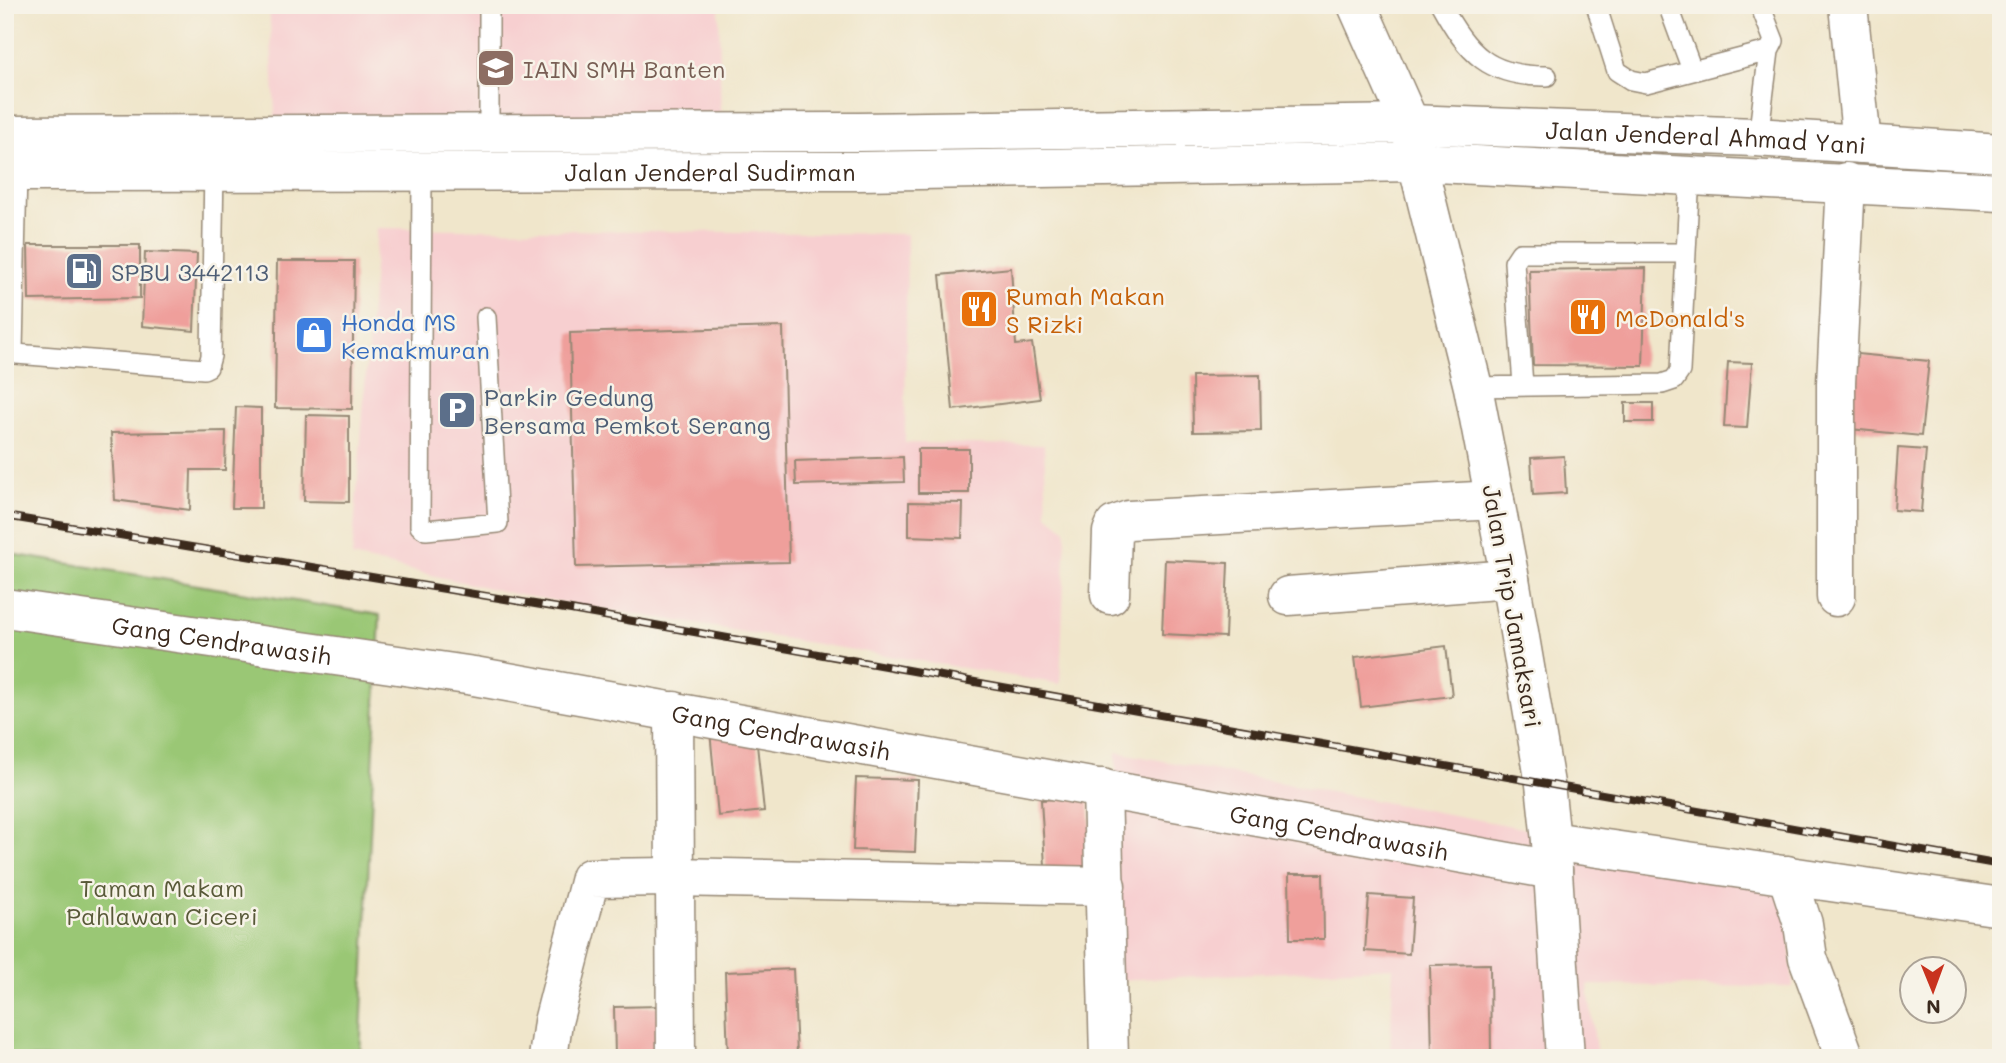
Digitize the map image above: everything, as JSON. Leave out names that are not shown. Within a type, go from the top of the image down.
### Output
[{"type":"main road","name":"Jalan Trip Jamaksari","points":[[1357,5],[1410,124],[1473,387],[1510,579],[1552,855],[1566,1058]]},
{"type":"main road","points":[[1849,6],[1862,144]]},
{"type":"main road","name":"Jalan Jenderal Sudirman","points":[[5,135],[1410,124]]},
{"type":"main road","name":"Jalan Jenderal Ahmad Yani","points":[[1410,124],[1757,138],[2001,153]]},
{"type":"main road","name":"Jalan Jenderal Sudirman","points":[[11,172],[859,171],[1417,162]]},
{"type":"main road","name":"Jalan Jenderal Ahmad Yani","points":[[1417,162],[2001,192]]},
{"type":"main road","points":[[1836,597],[1836,383],[1846,182]]},
{"type":"main road","points":[[1110,595],[1112,532],[1115,525],[1129,520],[1495,500]]},
{"type":"main road","points":[[1288,596],[1510,579]]},
{"type":"main road","name":"Gang Cendrawasih","points":[[5,608],[474,676],[1102,788],[1552,855],[1787,875],[2001,907]]},
{"type":"main road","points":[[674,711],[676,1058]]},
{"type":"main road","points":[[1102,788],[1109,1058]]},
{"type":"main road","points":[[1787,875],[1803,924],[1815,980],[1845,1058]]},
{"type":"main road","points":[[548,1058],[553,1022],[587,879],[673,877],[1106,886]]},
{"type":"lane","points":[[489,5],[489,133]]},
{"type":"lane","points":[[1441,5],[1457,33],[1482,61],[1517,76],[1547,76]]},
{"type":"lane","points":[[1596,5],[1617,71],[1631,80],[1646,83],[1767,51]]},
{"type":"lane","points":[[1668,5],[1692,70]]},
{"type":"lane","points":[[1757,138],[1767,51],[1773,35],[1760,5]]},
{"type":"lane","points":[[11,172],[13,351],[29,355],[204,369],[208,367],[211,356],[214,134]]},
{"type":"lane","points":[[422,172],[420,526],[426,530],[498,523],[486,317]]},
{"type":"lane","points":[[1473,387],[1661,384],[1674,380],[1680,371],[1690,174]]},
{"type":"lane","points":[[1523,385],[1514,262],[1516,256],[1520,253],[1686,253]]},
{"type":"shaded area","name":"IAIN SMH Banten","points":[[269,5],[719,5],[721,130],[276,131]]},
{"type":"shaded area","points":[[377,228],[907,234],[905,443],[1044,445],[1047,514],[1066,530],[1060,684],[519,595],[352,557]],"holes":[[[783,327],[576,567],[570,333]],[[918,449],[969,449],[969,493],[918,493]],[[903,457],[904,482],[796,485],[796,461]],[[909,502],[962,503],[962,538],[909,536]]]},
{"type":"shaded area","points":[[1116,752],[1785,877],[1793,987],[1588,985],[1597,1058],[1390,1058],[1393,967],[1117,980]]},
{"type":"green space","name":"Taman Makam Pahlawan Ciceri","points":[[5,553],[380,615],[360,1058],[5,1058]]},
{"type":"building","name":"SPBU 3442113","points":[[28,245],[140,245],[140,298],[29,300]]},
{"type":"building","points":[[145,252],[197,254],[194,331],[142,326]]},
{"type":"building","name":"Honda MS Kemakmuran","points":[[277,261],[354,261],[352,409],[275,408]]},
{"type":"building","name":"Rumah Makan S Rizki","points":[[1011,268],[1016,345],[1032,343],[1040,399],[953,410],[940,275]]},
{"type":"building","name":"McDonald's","points":[[1646,268],[1643,366],[1533,365],[1529,270]]},
{"type":"building","points":[[783,327],[789,562],[576,567],[570,333]]},
{"type":"building","points":[[1857,354],[1929,361],[1921,436],[1850,429]]},
{"type":"building","points":[[1728,362],[1752,363],[1747,428],[1724,427]]},
{"type":"building","points":[[1260,375],[1261,431],[1193,432],[1192,376]]},
{"type":"building","points":[[1625,403],[1653,403],[1653,422],[1625,422]]},
{"type":"building","points":[[236,407],[261,408],[261,508],[232,508]]},
{"type":"building","points":[[306,415],[349,416],[349,502],[304,501]]},
{"type":"building","points":[[226,431],[225,470],[191,470],[190,510],[115,500],[111,433]]},
{"type":"building","points":[[1898,448],[1926,450],[1921,512],[1894,510]]},
{"type":"building","points":[[918,449],[969,449],[969,493],[918,493]]},
{"type":"building","points":[[1564,456],[1566,493],[1533,495],[1531,458]]},
{"type":"building","points":[[903,457],[904,482],[796,485],[795,461]]},
{"type":"building","points":[[909,502],[963,503],[962,538],[909,536]]},
{"type":"building","points":[[1165,560],[1228,563],[1225,637],[1162,634]]},
{"type":"building","points":[[1446,646],[1452,696],[1361,707],[1355,657]]},
{"type":"building","points":[[755,726],[764,811],[718,816],[710,731]]},
{"type":"building","points":[[856,778],[918,780],[915,852],[853,850]]},
{"type":"building","points":[[1089,797],[1094,879],[1046,882],[1041,800]]},
{"type":"building","points":[[1289,874],[1323,874],[1324,939],[1290,939]]},
{"type":"building","points":[[1369,895],[1413,898],[1409,954],[1365,951]]},
{"type":"building","points":[[1490,964],[1491,1058],[1432,1058],[1430,965]]},
{"type":"building","points":[[793,969],[797,1054],[728,1057],[725,972]]},
{"type":"building","points":[[662,1006],[663,1058],[615,1058],[614,1007]]},
{"type":"railway","points":[[5,516],[571,610],[2001,865]]},
{"type":"place","name":"IAIN SMH Banten","points":[[496,68]]},
{"type":"place","name":"SPBU 3442113","points":[[84,271]]},
{"type":"place","name":"Rumah Makan S Rizki","points":[[979,309]]},
{"type":"place","name":"McDonald's","points":[[1588,317]]},
{"type":"place","name":"Honda MS Kemakmuran","points":[[314,335]]},
{"type":"place","name":"Parkir Gedung Bersama Pemkot Serang","points":[[457,410]]}]
